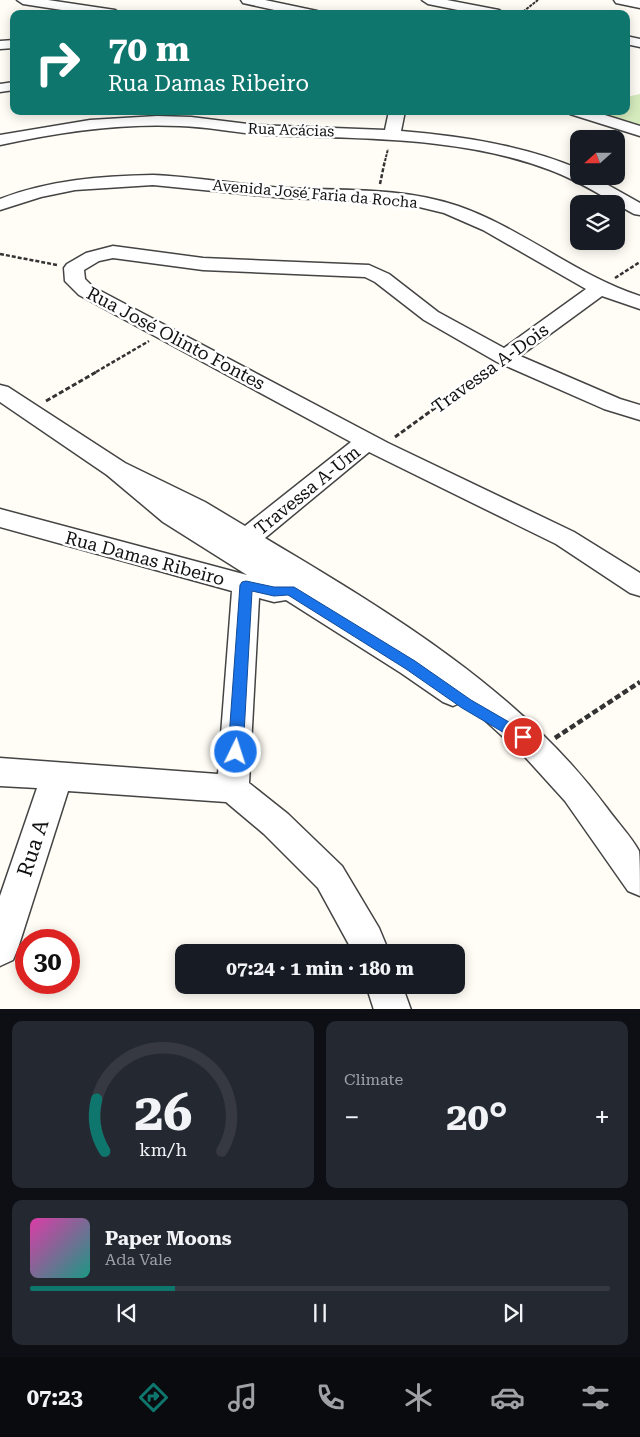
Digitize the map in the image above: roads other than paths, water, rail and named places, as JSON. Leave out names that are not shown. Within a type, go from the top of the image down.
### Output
[{"type":"street","points":[[23,0],[89,10]]},
{"type":"street","points":[[247,0],[293,10]]},
{"type":"street","points":[[428,0],[479,10]]},
{"type":"street","points":[[620,0],[640,4]]},
{"type":"street","points":[[147,115],[160,121]]},
{"type":"street","points":[[392,134],[395,115]]},
{"type":"street","points":[[587,115],[640,132]]},
{"type":"street","name":"Rua Acácias","points":[[0,140],[94,124],[160,121],[264,130],[392,134],[463,142],[495,149],[559,167],[570,172]]},
{"type":"street","name":"Avenida José Faria da Rocha","points":[[0,205],[27,195],[60,188],[153,180],[285,193],[377,197],[428,203],[471,216],[600,288],[640,303]]},
{"type":"street","name":"Rua Acácias","points":[[595,185],[640,210]]},
{"type":"street","name":"Rua José Olinto Fontes","points":[[640,413],[596,397],[505,357],[431,316],[370,271],[203,264],[113,252],[100,253],[88,258],[74,268],[75,281],[86,291],[374,445],[565,538],[640,586]]},
{"type":"street","name":"Travessa A-Dois","points":[[505,357],[600,288]]},
{"type":"street","points":[[0,392],[30,410],[116,469],[172,516],[411,665],[466,704],[530,743]]},
{"type":"street","name":"Travessa A-Um","points":[[246,539],[374,445]]},
{"type":"street","points":[[116,469],[196,508],[311,578],[427,654],[474,692],[530,743],[576,791],[640,880]]},
{"type":"street","points":[[172,516],[235,542],[246,539]]},
{"type":"street","name":"Rua Damas Ribeiro","points":[[0,518],[274,592],[302,587],[312,589],[360,610]]},
{"type":"street","points":[[233,788],[246,585]]},
{"type":"street","points":[[0,772],[233,788],[276,824],[330,876],[368,944]]},
{"type":"street","name":"Rua A","points":[[0,948],[57,776]]},
{"type":"street","points":[[387,994],[393,1009]]}]
